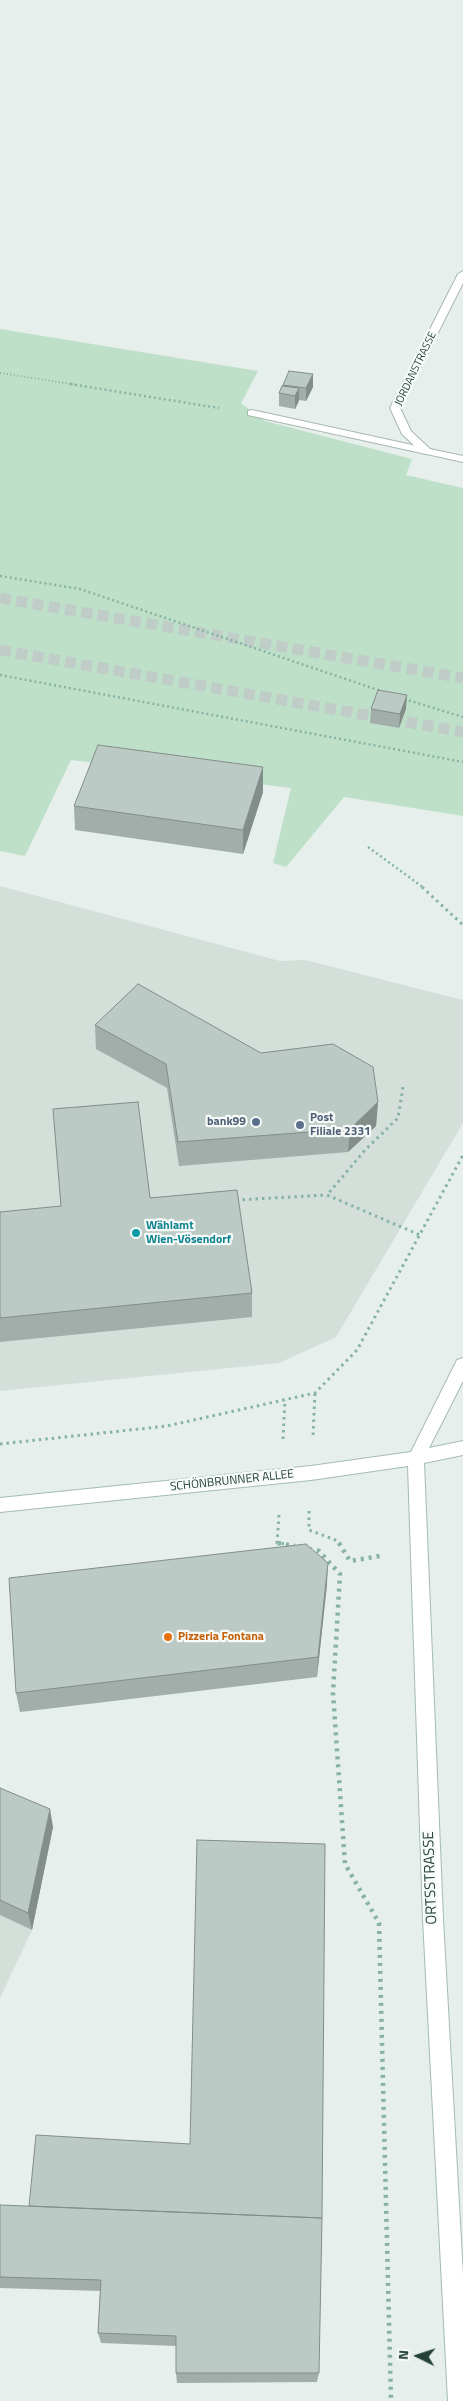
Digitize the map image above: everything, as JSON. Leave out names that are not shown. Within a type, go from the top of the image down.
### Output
[{"type":"main road","name":"JORDANSTRASSE","points":[[426,452],[406,432],[395,408],[463,275]]},
{"type":"main road","points":[[252,413],[463,460]]},
{"type":"main road","name":"ORTSSTRASSE","points":[[459,2401],[432,1919],[416,1458],[463,1365]]},
{"type":"main road","name":"SCHÖNBRUNNER ALLEE","points":[[0,1505],[281,1476],[416,1458],[463,1448]]},
{"type":"path","points":[[0,373],[252,413]]},
{"type":"path","points":[[0,576],[80,589],[387,693]]},
{"type":"path","points":[[0,675],[463,762]]},
{"type":"path","points":[[397,697],[463,717]]},
{"type":"path","points":[[368,847],[432,894],[463,925]]},
{"type":"path","points":[[327,1195],[366,1149],[398,1118],[403,1087]]},
{"type":"path","points":[[0,1444],[167,1426],[315,1393],[357,1350],[463,1156]]},
{"type":"path","points":[[228,1200],[327,1195],[420,1235]]},
{"type":"path","points":[[285,1400],[277,1543],[319,1551],[340,1574],[333,1693],[345,1864],[379,1924],[391,2401]]},
{"type":"shaded area","points":[[0,886],[280,961],[305,960],[463,1000],[463,1123],[336,1337],[279,1363],[0,1391]]},
{"type":"shaded area","points":[[0,1915],[32,1930],[0,1998]]},
{"type":"green space","points":[[0,329],[258,371],[241,403],[265,421],[412,459],[406,475],[463,488],[463,816],[344,797],[286,867],[273,863],[291,788],[71,760],[25,856],[0,851]]},
{"type":"building","points":[[289,371],[313,374],[306,388],[283,385]]},
{"type":"building","points":[[282,386],[299,388],[295,396],[279,393]]},
{"type":"building","points":[[378,690],[407,695],[400,714],[371,709]]},
{"type":"building","points":[[98,745],[263,767],[243,830],[74,806]]},
{"type":"building","points":[[138,984],[261,1053],[333,1044],[373,1067],[378,1102],[350,1129],[178,1142],[166,1064],[95,1025]]},
{"type":"building","name":"Wählamt Wien-Vösendorf","points":[[138,1102],[150,1198],[237,1190],[252,1293],[0,1318],[0,1212],[61,1206],[53,1109]]},
{"type":"building","name":"Pizzeria Fontana","points":[[306,1544],[328,1563],[318,1657],[16,1693],[9,1578]]},
{"type":"building","points":[[0,1788],[50,1809],[28,1913],[0,1900]]},
{"type":"building","points":[[197,1840],[325,1844],[322,2218],[29,2206],[36,2135],[190,2144]]},
{"type":"building","points":[[0,2205],[322,2218],[319,2373],[176,2373],[176,2336],[98,2333],[101,2280],[0,2277]]},
{"type":"tunnel","points":[[0,598],[463,678]]},
{"type":"tunnel","points":[[0,650],[463,732]]},
{"type":"place","name":"bank99","points":[[256,1122]]},
{"type":"place","name":"Post Filiale 2331","points":[[300,1125]]},
{"type":"place","name":"Wählamt Wien-Vösendorf","points":[[136,1233]]},
{"type":"place","name":"Pizzeria Fontana","points":[[168,1637]]}]
